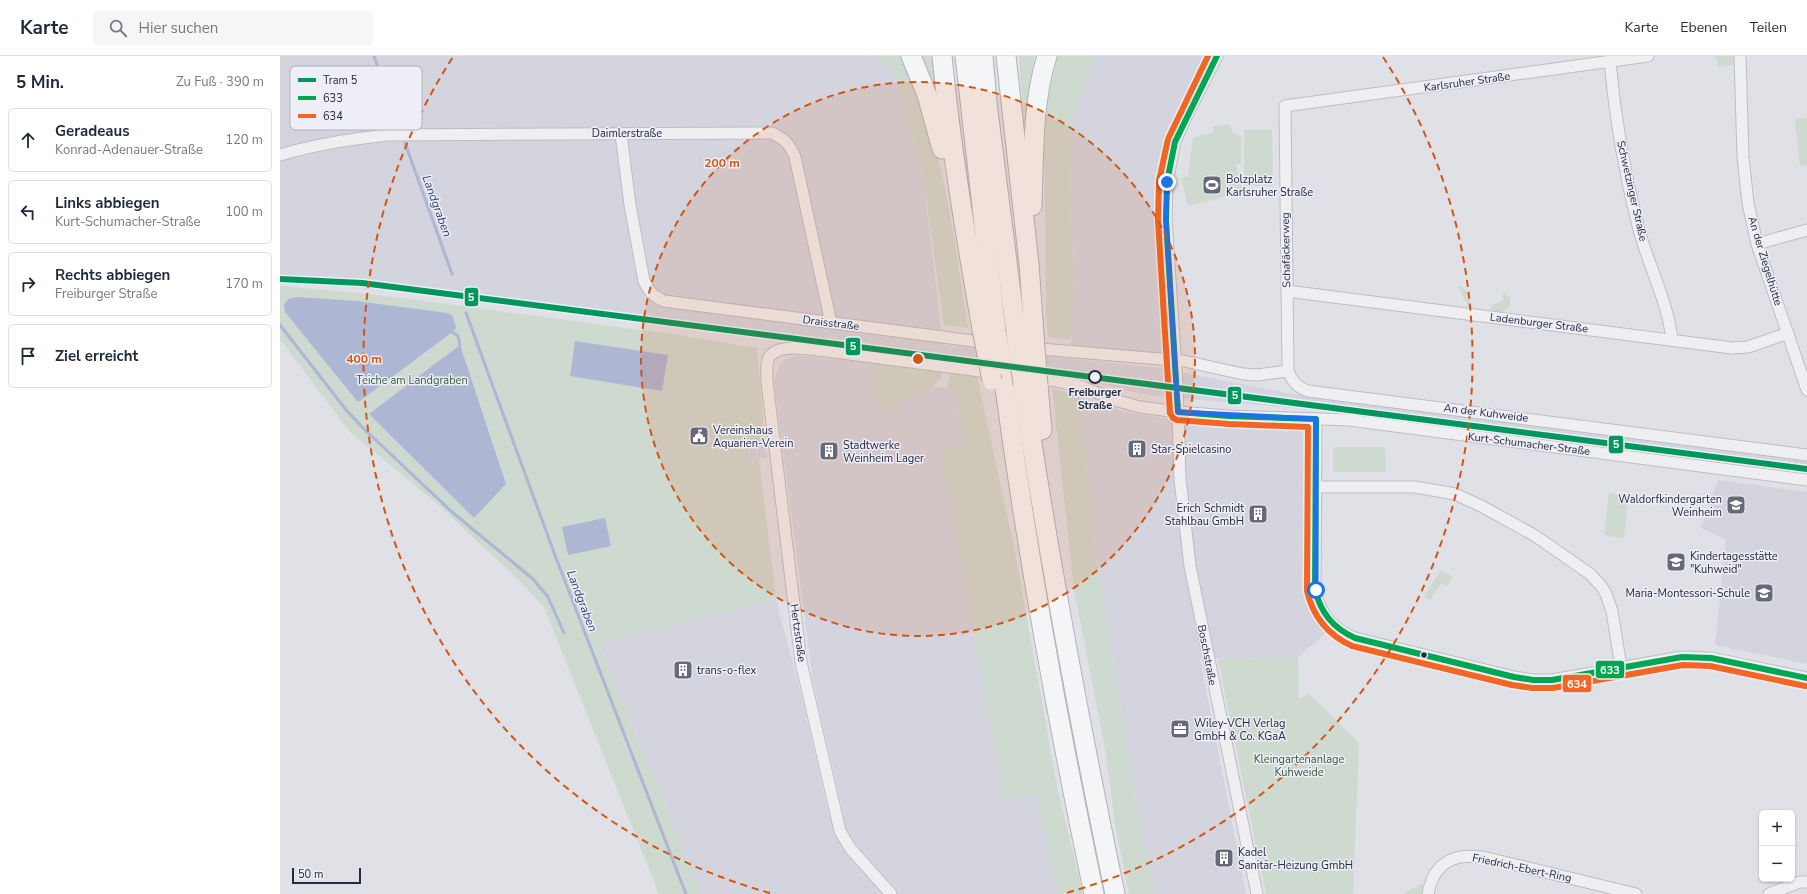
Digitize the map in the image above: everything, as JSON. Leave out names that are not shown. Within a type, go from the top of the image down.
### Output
[{"type":"highway","points":[[911,56],[927,95],[964,226],[989,330],[1017,478],[1030,564],[1075,803],[1094,894]]},
{"type":"highway","points":[[942,56],[948,120],[964,226]]},
{"type":"highway","points":[[965,56],[989,330]]},
{"type":"highway","points":[[983,56],[987,102],[1025,334],[1030,385],[1042,433],[1045,531],[1095,798],[1115,894]]},
{"type":"highway","points":[[1006,56],[1029,264]]},
{"type":"highway","points":[[1025,334],[1037,106],[1047,56]]},
{"type":"street","points":[[1178,412],[1166,220],[1167,182],[1175,142],[1217,56]]},
{"type":"street","name":"Karlsruher Straße","points":[[1285,106],[1648,56]]},
{"type":"street","name":"An der Ziegelhütte","points":[[1740,56],[1748,203],[1757,244],[1788,332],[1802,361],[1807,390]]},
{"type":"street","name":"Schwetzinger Straße","points":[[1610,62],[1621,141],[1639,230],[1664,303],[1672,340]]},
{"type":"street","name":"Schafäckerweg","points":[[1285,106],[1288,371]]},
{"type":"street","name":"Daimlerstraße","points":[[280,155],[304,148],[343,140],[388,135],[772,133],[783,138],[791,146],[795,157],[831,323]]},
{"type":"street","name":"Draisstraße","points":[[621,134],[630,205],[644,281],[648,291],[654,297],[664,301],[1057,351],[1175,360]]},
{"type":"street","points":[[1757,244],[1807,230]]},
{"type":"street","name":"Ladenburger Straße","points":[[1287,291],[1732,348],[1748,347],[1788,332]]},
{"type":"street","name":"Kurt-Schumacher-Straße","points":[[773,352],[785,348],[801,349],[1056,380],[1080,386],[1118,401],[1140,407],[1178,412],[1349,420],[1807,480]]},
{"type":"street","name":"Hertzstraße","points":[[773,352],[768,359],[767,382],[801,662],[840,831],[850,848],[891,894]]},
{"type":"street","points":[[1175,360],[1243,374],[1268,375],[1288,371]]},
{"type":"street","name":"An der Kuhweide","points":[[1288,371],[1292,381],[1299,387],[1308,391],[1807,455]]},
{"type":"street","name":"Boschstraße","points":[[1178,412],[1180,479],[1190,566],[1257,894]]},
{"type":"street","points":[[1316,419],[1316,590],[1318,602],[1327,620],[1344,634],[1533,680],[1552,680],[1665,659],[1696,657],[1711,658],[1807,678]]},
{"type":"street","points":[[1315,487],[1415,487],[1455,494],[1481,506],[1534,535],[1590,574],[1602,587],[1612,611],[1621,667]]},
{"type":"street","name":"Friedrich-Ebert-Ring","points":[[1428,894],[1430,882],[1439,868],[1446,862],[1464,856],[1487,858],[1636,894]]},
{"type":"street","points":[[1769,894],[1800,882],[1807,882]]},
{"type":"shaded area","points":[[280,56],[876,56],[894,74],[923,177],[943,345],[1159,368],[1287,393],[1807,460],[1807,473],[1315,410],[1155,396],[1072,377],[399,292],[338,286],[280,284]]},
{"type":"shaded area","points":[[1094,56],[1213,56],[1162,181],[1160,220],[1168,354],[1071,347],[1069,311],[1074,302],[1069,130]]},
{"type":"shaded area","points":[[798,355],[931,370],[930,386],[955,389],[965,446],[942,451],[1004,799],[1037,795],[1058,894],[702,894],[598,643],[776,599],[802,698],[829,816],[844,817],[813,681],[774,382],[777,371],[782,362],[790,357]]},
{"type":"shaded area","points":[[1079,397],[1121,411],[1171,419],[1310,424],[1314,599],[1316,612],[1327,632],[1298,657],[1200,659],[1246,894],[1155,894],[1139,820],[1098,567]]},
{"type":"shaded area","points":[[765,441],[767,458],[748,460],[746,443]]},
{"type":"shaded area","name":"Maria-Montessori-Schule","points":[[1718,480],[1807,492],[1807,664],[1715,645],[1726,540],[1701,528]]},
{"type":"green space","points":[[876,56],[902,56],[928,121],[952,224],[968,328],[944,325],[923,177],[894,74]]},
{"type":"green space","points":[[918,56],[936,56],[943,132]]},
{"type":"green space","points":[[1019,56],[1034,56],[1030,83],[1028,184]]},
{"type":"green space","points":[[1058,56],[1094,56],[1069,130],[1074,302],[1069,311],[1070,340],[1048,337],[1046,311],[1044,147],[1048,100]]},
{"type":"green space","points":[[1715,56],[1734,56],[1735,64],[1719,67]]},
{"type":"green space","points":[[1807,118],[1807,165],[1800,166],[1795,119]]},
{"type":"green space","points":[[1230,124],[1233,133],[1241,137],[1241,163],[1236,165],[1243,192],[1188,206],[1181,178],[1188,176],[1193,137],[1213,133],[1213,126]]},
{"type":"green space","points":[[1244,130],[1272,130],[1273,186],[1244,186]]},
{"type":"green space","name":"Teiche am Landgraben","points":[[280,286],[379,295],[672,334],[757,348],[765,441],[746,443],[748,460],[759,459],[776,599],[598,644],[702,894],[659,894],[544,607],[518,579],[435,502],[349,431],[280,339]]},
{"type":"green space","points":[[1458,286],[1461,286],[1470,295],[1470,307],[1468,306]]},
{"type":"green space","points":[[1503,293],[1506,293],[1510,299],[1510,306],[1502,312],[1496,313],[1492,311],[1491,306],[1502,301]]},
{"type":"green space","points":[[870,364],[940,371],[942,376],[936,384],[889,409],[879,411]]},
{"type":"green space","points":[[951,372],[977,376],[1014,547],[1058,791],[1083,894],[1058,894],[1036,795],[1004,799],[941,451],[965,446],[955,389],[947,388]]},
{"type":"green space","points":[[1052,388],[1079,397],[1098,567],[1139,820],[1155,894],[1129,894],[1115,824],[1106,754],[1074,589]]},
{"type":"green space","points":[[1333,447],[1385,447],[1386,472],[1333,472]]},
{"type":"green space","points":[[1609,493],[1629,495],[1624,538],[1604,535]]},
{"type":"green space","points":[[1441,570],[1453,577],[1447,586],[1441,583],[1430,600],[1424,596]]},
{"type":"green space","name":"Kleingartenanlage Kuhweide","points":[[1298,657],[1299,699],[1309,694],[1359,743],[1353,894],[1266,894],[1218,659]]},
{"type":"green space","points":[[1423,883],[1423,894],[1403,894]]},
{"type":"water","points":[[297,297],[356,301],[447,313],[452,315],[456,327],[455,330],[360,401],[357,401],[285,312],[284,305],[288,299]]},
{"type":"water","points":[[575,341],[668,355],[662,391],[570,376]]},
{"type":"water","points":[[460,345],[506,484],[474,518],[369,414]]},
{"type":"water","points":[[605,518],[611,546],[568,555],[562,527]]},
{"type":"waterway","name":"Landgraben","points":[[374,56],[378,66]]},
{"type":"waterway","name":"Landgraben","points":[[405,143],[452,274]]},
{"type":"waterway","name":"Landgraben","points":[[466,313],[556,558],[686,894]]},
{"type":"waterway","points":[[280,325],[347,411],[363,428],[452,512],[533,579],[548,597],[564,633]]},
{"type":"waterway","points":[[452,332],[458,336],[460,345]]},
{"type":"railway","points":[[1752,462],[1807,464]]},
{"type":"tram line","name":"5","points":[[280,279],[362,283],[1807,469]]},
{"type":"transit line","name":"634","points":[[1208,56],[1168,139],[1159,181],[1158,220],[1170,413],[1173,418],[1177,420],[1229,424],[1308,427],[1307,591],[1313,609],[1329,631],[1343,642],[1352,646],[1512,685],[1532,688],[1553,688],[1683,665],[1710,666],[1805,686]]},
{"type":"transit line","name":"633","points":[[1217,56],[1175,142],[1167,182],[1166,220],[1178,412],[1229,416],[1316,419],[1315,590],[1324,613],[1329,619],[1340,630],[1355,638],[1514,677],[1533,680],[1552,680],[1682,657],[1711,658],[1807,678]]},
{"type":"place","name":"Bolzplatz Karlsruher Straße","points":[[1212,185]]},
{"type":"place","name":"Freiburger Straße","points":[[1095,377]]},
{"type":"place","name":"Vereinshaus Aquarien-Verein","points":[[699,436]]},
{"type":"place","name":"Star-Spielcasino","points":[[1137,449]]},
{"type":"place","name":"Stadtwerke Weinheim Lager","points":[[829,451]]},
{"type":"place","name":"Waldorfkindergarten Weinheim","points":[[1736,505]]},
{"type":"place","name":"Erich Schmidt Stahlbau GmbH","points":[[1258,514]]},
{"type":"place","name":"Kindertagesstätte \"Kuhweid\"","points":[[1676,562]]},
{"type":"place","name":"Maria-Montessori-Schule","points":[[1764,593]]},
{"type":"place","name":"trans-o-flex","points":[[683,670]]},
{"type":"place","name":"Wiley-VCH Verlag GmbH & Co. KGaA","points":[[1180,729]]},
{"type":"place","name":"Kadel Sanitär-Heizung GmbH","points":[[1224,858]]},
{"type":"route","points":[[1167,182],[1166,220],[1178,412],[1229,416],[1316,419],[1316,590]]}]
